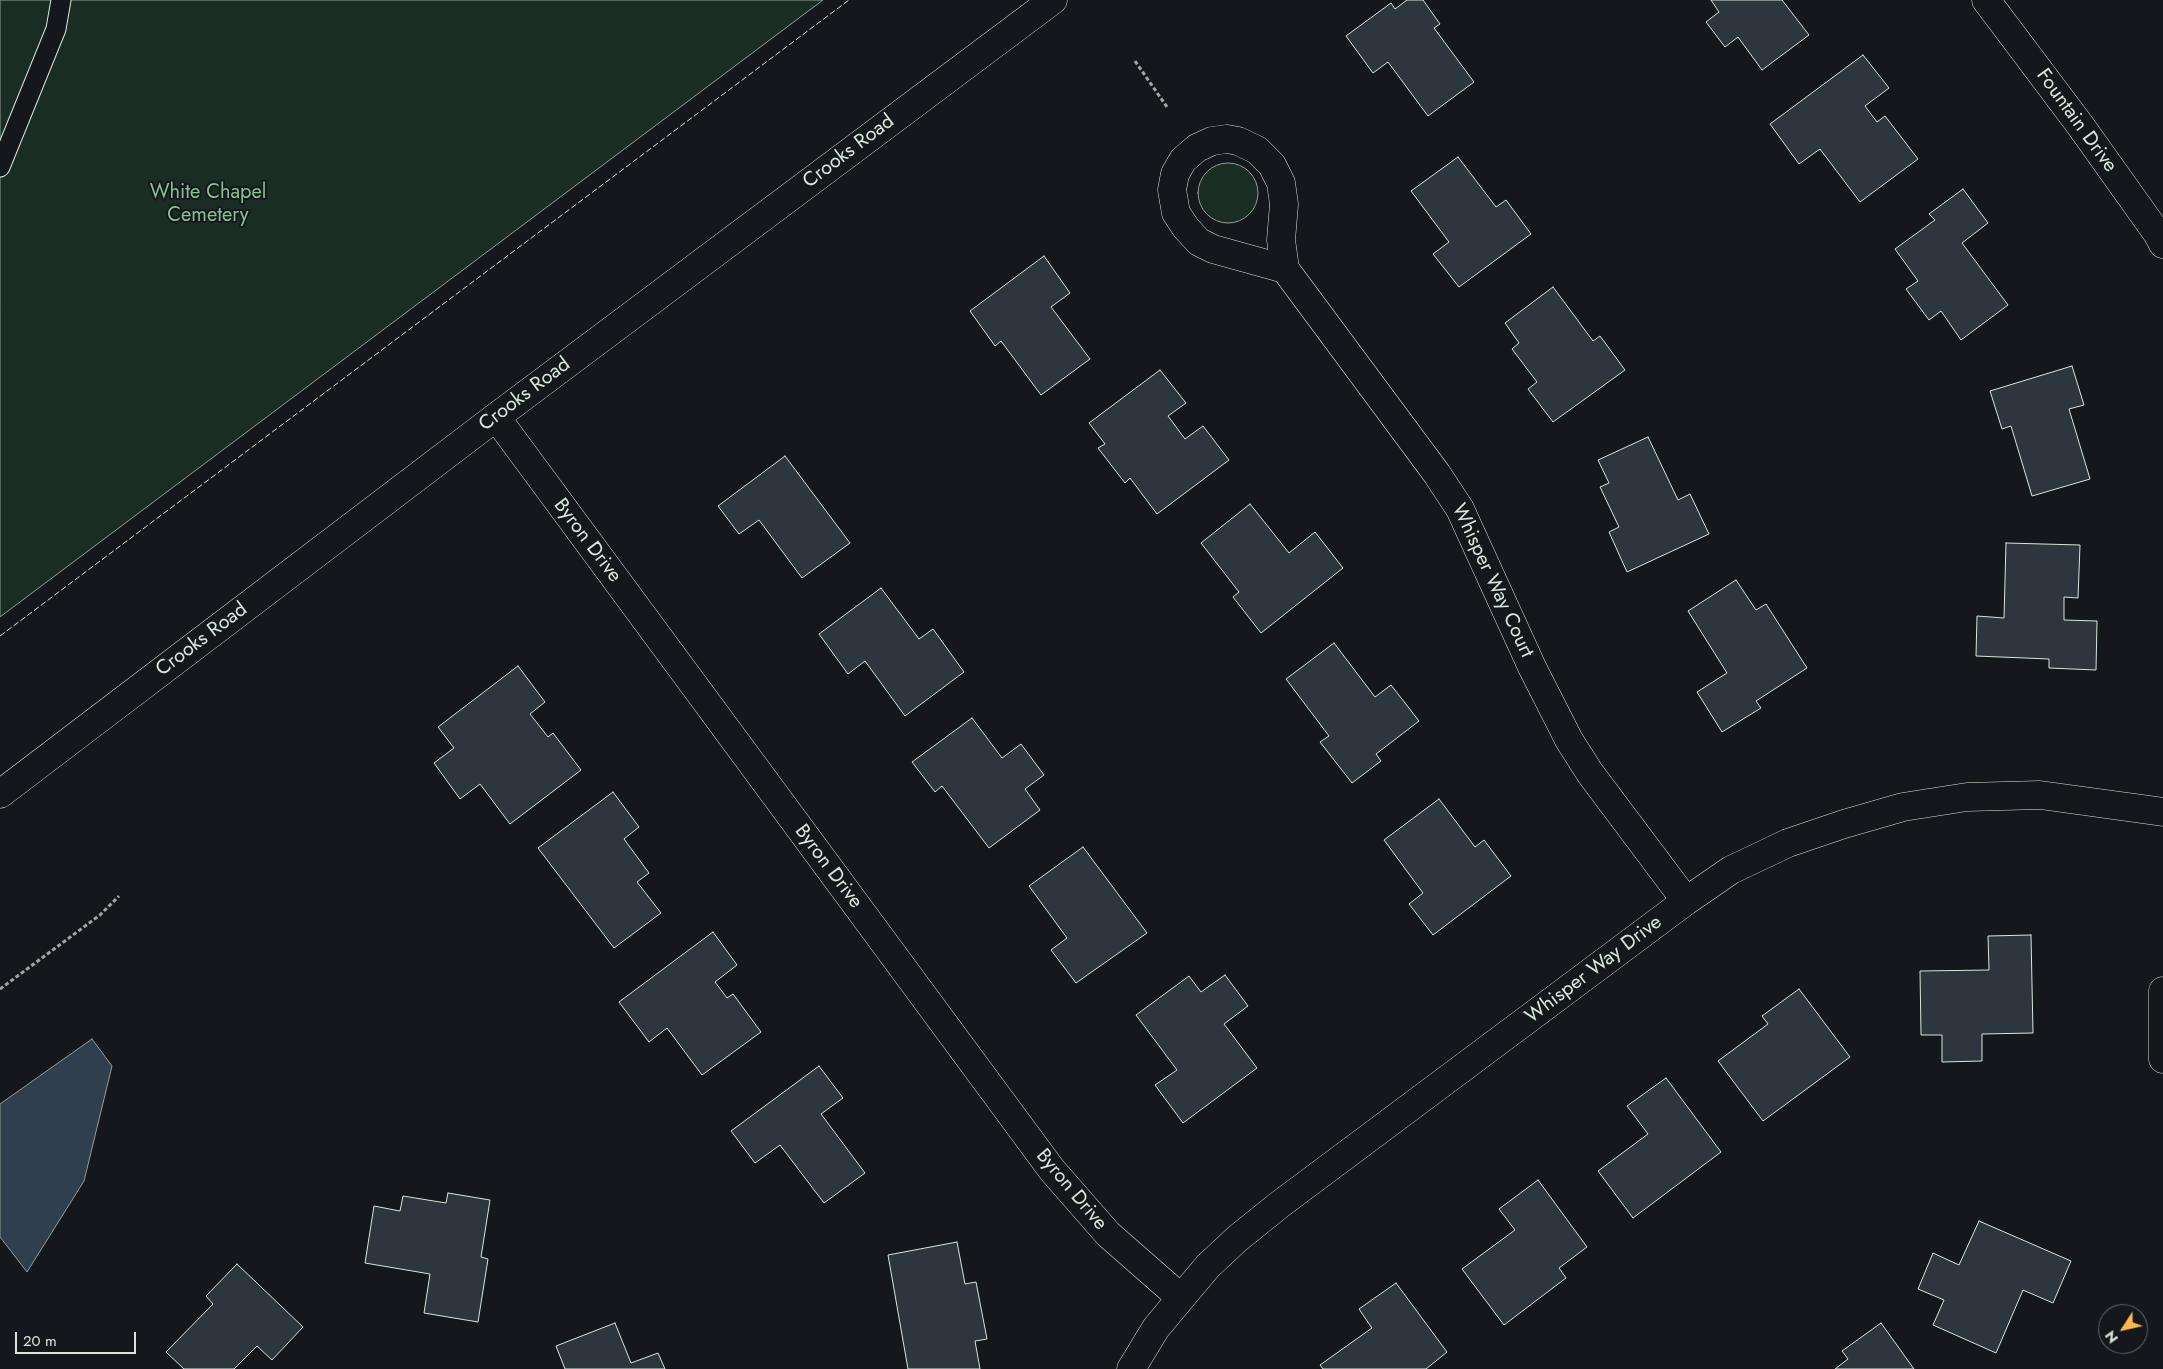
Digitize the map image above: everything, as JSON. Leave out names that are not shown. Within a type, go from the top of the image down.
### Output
[{"type":"street","name":"Crooks Road","points":[[0,794],[496,417],[1053,0]]},
{"type":"street","name":"Fountain Drive","points":[[1986,0],[2086,133],[2163,244]]},
{"type":"street","name":"Whisper Way Court","points":[[1285,269],[1213,249],[1198,242],[1186,228],[1176,213],[1172,190],[1175,174],[1184,160],[1197,148],[1227,139],[1238,141],[1257,150],[1272,165],[1281,183],[1284,204],[1281,240],[1285,269],[1437,474],[1460,509],[1568,740],[1590,773],[1686,901]]},
{"type":"street","name":"Byron Drive","points":[[496,417],[1052,1170],[1108,1234],[1181,1298]]},
{"type":"street","name":"Whisper Way Drive","points":[[1131,1369],[1156,1328],[1214,1261],[1272,1211],[1686,901],[1731,870],[1788,843],[1844,824],[1903,807],[1966,797],[2040,795],[2163,812]]},
{"type":"street","points":[[2163,991],[2163,1059]]},
{"type":"lane","points":[[0,167],[56,29],[61,0]]},
{"type":"path","points":[[1136,61],[1167,107]]},
{"type":"path","points":[[0,989],[100,915],[119,896]]},
{"type":"green space","name":"White Chapel Cemetery","points":[[0,0],[823,0],[0,617]]},
{"type":"green space","points":[[1222,163],[1234,163],[1245,168],[1253,176],[1258,187],[1256,205],[1245,218],[1234,223],[1222,223],[1211,218],[1203,210],[1198,199],[1198,187],[1203,176],[1211,168]]},
{"type":"water","points":[[92,1039],[112,1066],[84,1181],[27,1272],[0,1237],[0,1104]]},
{"type":"building","points":[[1407,0],[1423,0],[1440,24],[1434,28],[1474,82],[1428,116],[1388,62],[1373,73],[1346,36],[1391,3],[1395,9]]},
{"type":"building","points":[[1711,0],[1782,0],[1809,35],[1762,70],[1738,37],[1725,47],[1706,22],[1719,12]]},
{"type":"building","points":[[1863,55],[1889,88],[1865,106],[1877,122],[1885,116],[1918,159],[1860,202],[1820,149],[1799,164],[1770,124]]},
{"type":"building","points":[[1458,157],[1496,207],[1506,200],[1531,234],[1459,287],[1433,254],[1449,242],[1411,191]]},
{"type":"building","points":[[1963,189],[1988,223],[1962,243],[2008,305],[1961,340],[1941,311],[1929,320],[1906,289],[1918,281],[1895,249],[1935,220],[1929,214]]},
{"type":"building","points":[[1044,256],[1070,293],[1051,307],[1090,359],[1041,395],[1001,341],[995,346],[970,311]]},
{"type":"building","points":[[1553,287],[1593,341],[1600,336],[1625,370],[1553,422],[1528,389],[1537,382],[1512,349],[1519,343],[1505,323]]},
{"type":"building","points":[[2072,366],[2084,405],[2069,409],[2090,479],[2032,496],[2011,426],[2002,429],[1990,391]]},
{"type":"building","points":[[1160,370],[1186,403],[1168,416],[1185,439],[1203,426],[1229,460],[1157,514],[1130,478],[1125,483],[1098,448],[1105,444],[1089,423]]},
{"type":"building","points":[[1648,437],[1678,500],[1690,494],[1709,534],[1627,572],[1609,532],[1619,527],[1600,487],[1609,483],[1598,460]]},
{"type":"building","points":[[785,456],[850,543],[802,578],[759,520],[739,534],[718,506]]},
{"type":"building","points":[[1250,504],[1289,553],[1315,532],[1343,568],[1261,633],[1233,597],[1239,592],[1201,543]]},
{"type":"building","points":[[2006,543],[2080,545],[2078,598],[2064,597],[2064,620],[2097,621],[2096,670],[2049,668],[2049,659],[1976,656],[1977,616],[2004,618]]},
{"type":"building","points":[[1736,580],[1756,610],[1766,604],[1807,668],[1756,701],[1761,708],[1722,732],[1697,692],[1727,673],[1688,611]]},
{"type":"building","points":[[881,588],[919,639],[933,629],[964,672],[905,716],[865,661],[848,674],[819,634]]},
{"type":"building","points":[[1334,643],[1375,697],[1391,685],[1419,721],[1376,754],[1381,761],[1352,783],[1320,742],[1329,736],[1286,679]]},
{"type":"building","points":[[518,666],[545,702],[530,714],[548,737],[553,733],[581,770],[510,824],[480,784],[460,799],[434,763],[454,748],[438,727]]},
{"type":"building","points":[[972,718],[1002,758],[1021,744],[1044,775],[1025,789],[1040,810],[989,848],[942,786],[935,792],[912,762]]},
{"type":"building","points":[[613,792],[639,827],[624,839],[649,873],[637,882],[661,913],[614,948],[538,848]]},
{"type":"building","points":[[1439,799],[1475,847],[1484,840],[1511,876],[1433,935],[1409,904],[1423,893],[1384,840]]},
{"type":"building","points":[[1083,847],[1147,933],[1076,983],[1051,950],[1067,938],[1029,886]]},
{"type":"building","points":[[713,932],[737,965],[715,982],[727,998],[733,994],[761,1032],[702,1075],[667,1028],[649,1042],[619,1002]]},
{"type":"building","points":[[2031,935],[2033,1033],[1982,1034],[1982,1061],[1942,1062],[1942,1035],[1921,1035],[1920,971],[1989,970],[1988,936]]},
{"type":"building","points":[[1225,975],[1248,1006],[1224,1024],[1257,1068],[1183,1123],[1155,1085],[1177,1070],[1136,1015],[1189,976],[1201,992]]},
{"type":"building","points":[[1799,989],[1850,1057],[1763,1121],[1718,1061],[1768,1024],[1762,1016]]},
{"type":"building","points":[[819,1066],[843,1098],[821,1114],[865,1173],[824,1203],[780,1145],[755,1163],[731,1131]]},
{"type":"building","points":[[1666,1078],[1721,1152],[1633,1218],[1598,1171],[1648,1134],[1627,1106]]},
{"type":"building","points":[[1538,1180],[1587,1247],[1559,1268],[1566,1278],[1504,1325],[1462,1269],[1515,1230],[1499,1209]]},
{"type":"building","points":[[448,1193],[490,1200],[481,1257],[488,1259],[478,1322],[424,1313],[430,1274],[365,1263],[374,1206],[400,1211],[403,1196],[446,1203]]},
{"type":"building","points":[[1979,1221],[2071,1261],[2053,1303],[2023,1290],[1996,1353],[1933,1325],[1944,1300],[1918,1289],[1933,1253],[1959,1265]]},
{"type":"building","points":[[957,1242],[965,1284],[976,1282],[987,1339],[975,1341],[980,1369],[908,1369],[888,1255]]},
{"type":"building","points":[[237,1264],[303,1327],[272,1360],[257,1346],[234,1369],[184,1369],[166,1352],[213,1304],[206,1296]]},
{"type":"building","points":[[1396,1283],[1447,1352],[1426,1369],[1323,1369],[1320,1365],[1372,1328],[1359,1309]]},
{"type":"building","points":[[615,1323],[631,1363],[658,1353],[665,1369],[565,1369],[556,1346]]},
{"type":"building","points":[[1881,1323],[1914,1369],[1835,1369],[1848,1359],[1842,1351]]},
{"type":"fence","points":[[0,636],[849,0]]}]
